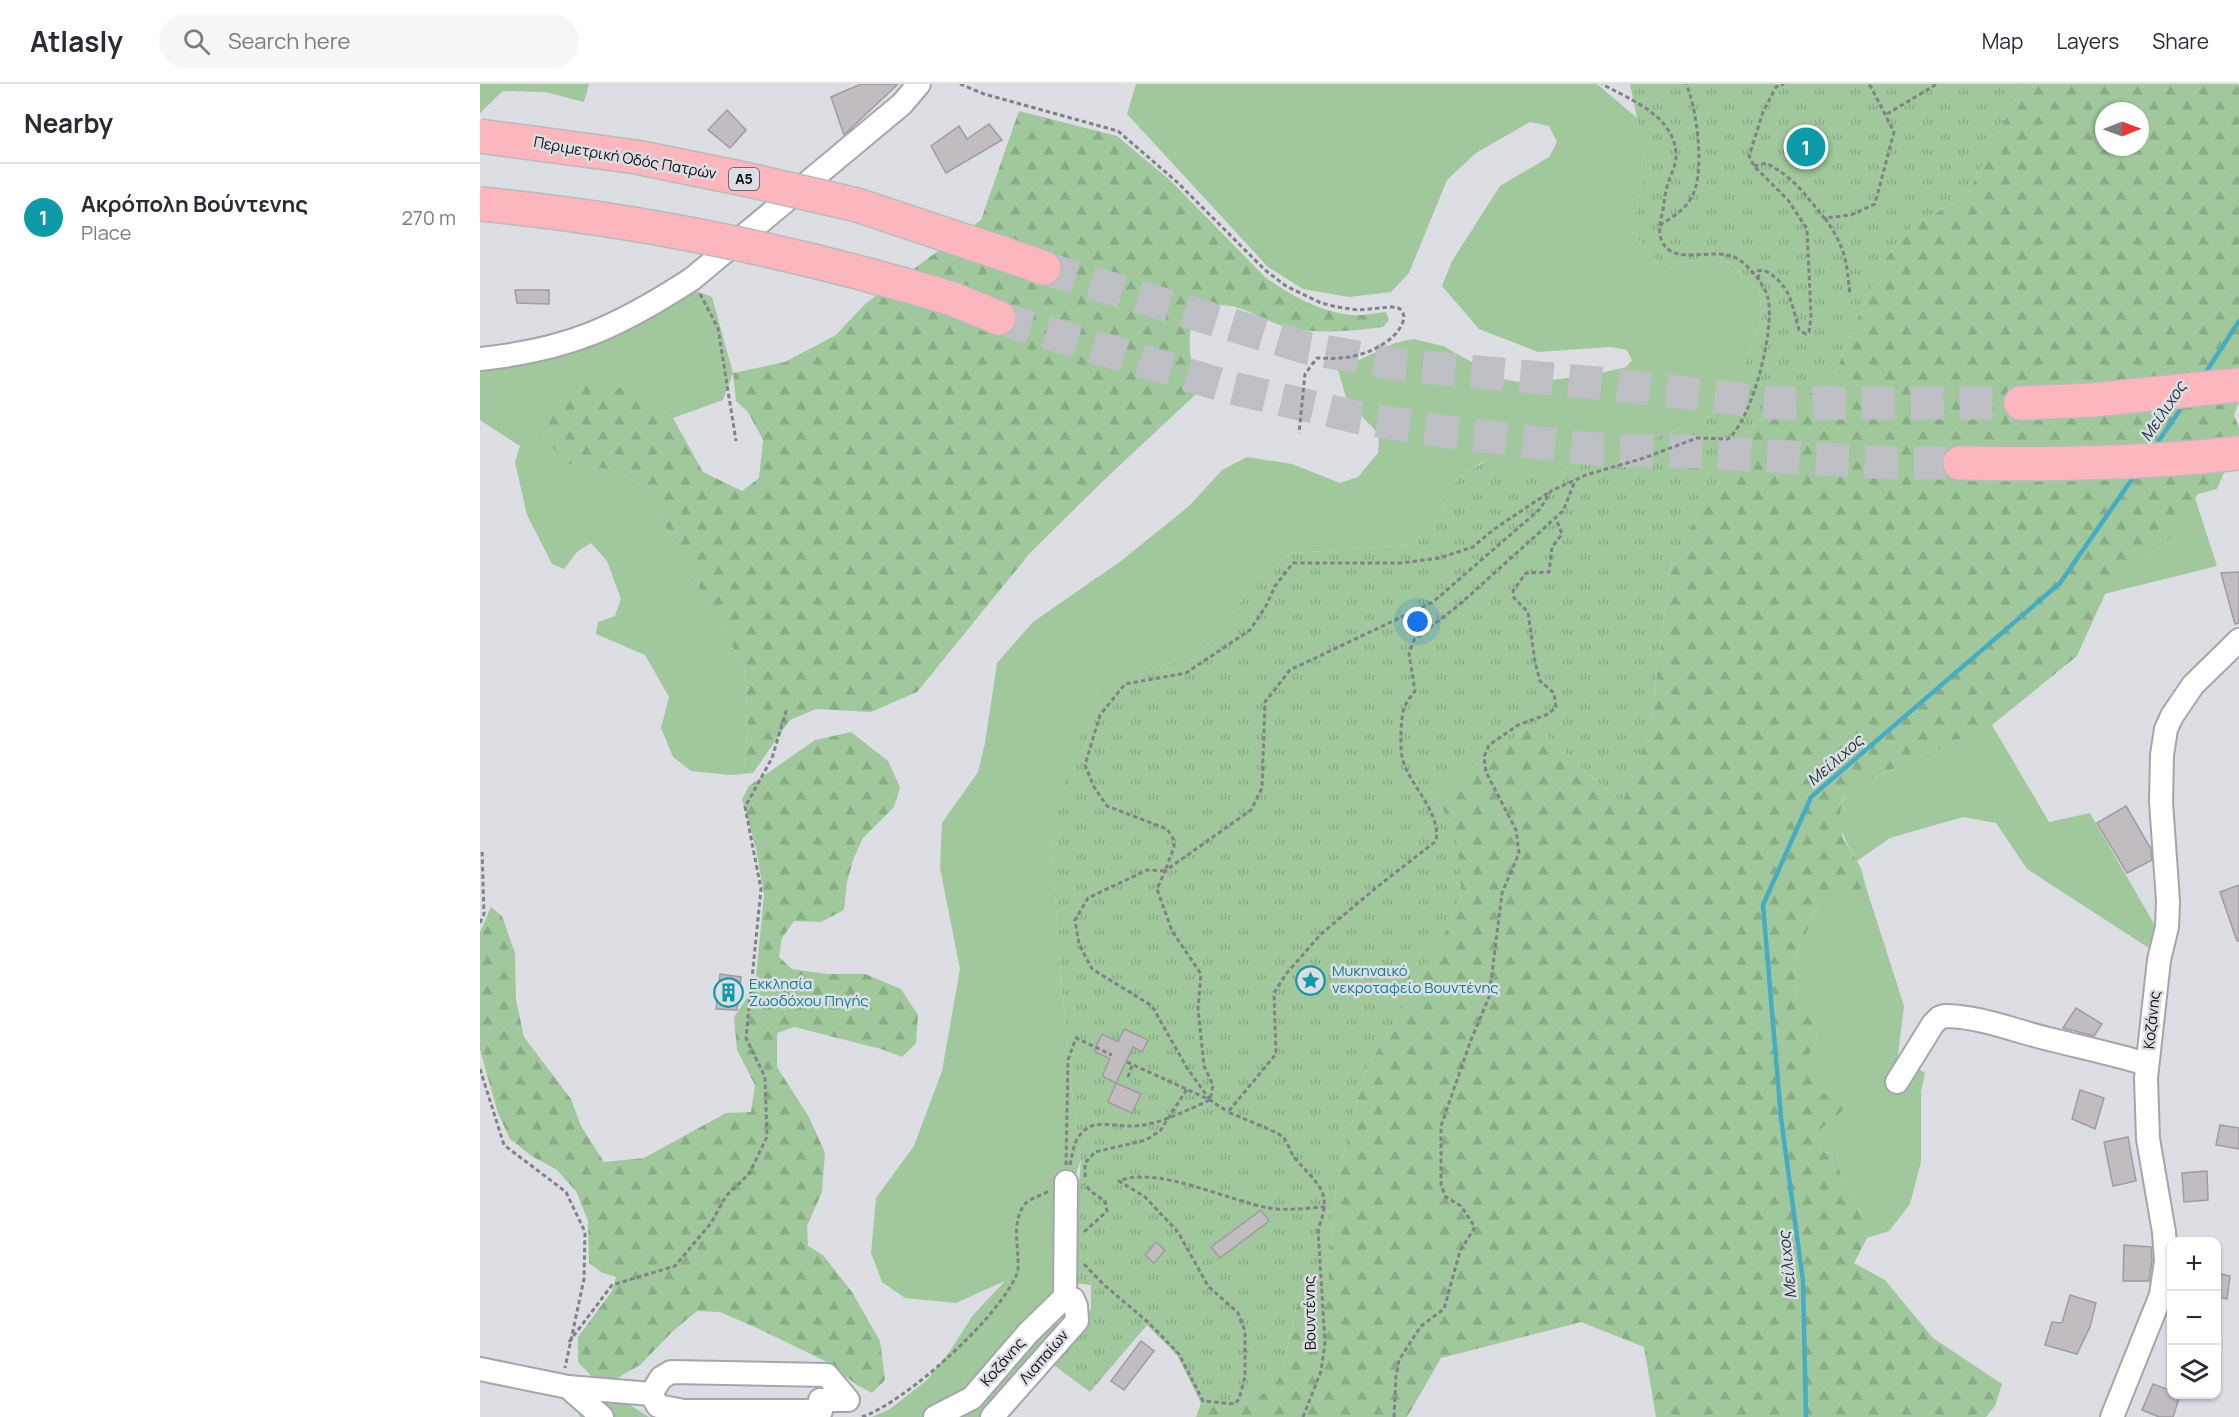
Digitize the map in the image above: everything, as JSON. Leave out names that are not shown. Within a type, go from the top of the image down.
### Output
[{"type":"highway","name":"Περιμετρική Οδός Πατρών","points":[[480,136],[636,157],[857,205],[1044,268]]},
{"type":"highway","points":[[480,204],[548,211],[680,232],[871,275],[950,298],[999,318]]},
{"type":"highway","points":[[2021,403],[2146,396],[2239,385]]},
{"type":"highway","points":[[1960,463],[2134,462],[2239,453]]},
{"type":"street","points":[[480,359],[532,352],[580,339],[624,320],[692,279],[902,104],[919,84]]},
{"type":"street","name":"Κοζάνης","points":[[2112,1417],[2161,1295],[2166,1261],[2164,1232],[2148,1139],[2147,1064],[2159,960],[2167,927],[2168,901],[2161,802],[2162,755],[2166,729],[2193,685],[2239,640]]},
{"type":"street","points":[[1897,1082],[1933,1024],[1944,1016],[1996,1024],[2053,1040],[2087,1046],[2147,1064]]},
{"type":"street","points":[[1065,1296],[1066,1182]]},
{"type":"street","name":"Κοζάνης","points":[[935,1417],[972,1398],[1065,1296]]},
{"type":"street","name":"Λιαπαίων","points":[[992,1417],[1077,1321],[1073,1299],[1065,1296]]},
{"type":"street","points":[[480,1369],[565,1386],[651,1394]]},
{"type":"street","points":[[651,1394],[661,1378],[671,1372],[827,1375],[848,1408]]},
{"type":"street","points":[[565,1386],[602,1417]]},
{"type":"street","points":[[651,1394],[658,1406],[684,1411],[770,1414],[821,1411],[820,1400],[848,1408]]},
{"type":"path","points":[[960,84],[984,94],[1118,131],[1178,182],[1265,270],[1286,286],[1306,297],[1349,309],[1391,307],[1402,311],[1404,318],[1399,329],[1367,352],[1341,358],[1317,358],[1305,374],[1299,433]]},
{"type":"path","points":[[1602,84],[1661,120],[1671,136],[1676,157],[1659,225],[1661,239],[1672,254],[1714,253],[1731,256],[1742,262],[1761,283]]},
{"type":"path","points":[[1659,225],[1688,204],[1696,187],[1697,123],[1693,102],[1686,84]]},
{"type":"path","points":[[1210,1100],[1214,1085],[1204,1066],[1198,1008],[1201,974],[1172,932],[1157,889],[1166,871],[1174,840],[1167,830],[1107,806],[1094,787],[1085,765],[1100,715],[1125,684],[1186,673],[1250,630],[1266,606],[1275,586],[1293,563],[1401,563],[1439,558],[1473,547],[1493,530],[1551,491],[1586,475],[1644,458],[1697,438],[1728,439],[1737,432],[1753,398],[1767,341],[1769,308],[1765,290],[1757,274],[1761,269],[1782,283],[1792,304],[1799,330],[1806,334],[1809,332],[1811,316],[1807,229],[1788,200],[1754,166],[1749,156],[1763,112],[1775,85],[1784,84]]},
{"type":"path","points":[[1824,218],[1851,215],[1875,204],[1894,132],[1868,84]]},
{"type":"path","points":[[1886,114],[1937,84]]},
{"type":"path","points":[[1754,166],[1766,163],[1788,176],[1805,192],[1845,253],[1850,295]]},
{"type":"path","points":[[692,279],[718,328],[736,441]]},
{"type":"path","points":[[1228,1112],[1276,1054],[1274,993],[1286,974],[1321,934],[1377,886],[1436,841],[1438,831],[1435,820],[1410,777],[1400,745],[1403,706],[1415,691],[1409,654],[1414,640],[1460,604],[1563,511],[1575,482]]},
{"type":"path","points":[[1210,1100],[1187,1068],[1152,1006],[1092,969],[1079,944],[1075,920],[1088,898],[1147,870],[1166,871],[1251,810],[1262,788],[1265,702],[1290,670],[1433,602],[1540,509],[1551,491]]},
{"type":"path","points":[[1394,1417],[1399,1360],[1421,1326],[1444,1309],[1460,1251],[1475,1227],[1461,1206],[1446,1197],[1441,1186],[1441,1126],[1471,1040],[1489,997],[1502,893],[1519,853],[1516,830],[1486,772],[1484,756],[1489,745],[1518,724],[1548,714],[1556,707],[1554,693],[1540,681],[1528,612],[1514,598],[1513,591],[1526,573],[1549,572],[1552,547],[1562,534],[1555,518]]},
{"type":"path","points":[[569,1342],[612,1285],[675,1266],[711,1223],[726,1196],[750,1174],[767,1137],[765,1077],[746,1038],[760,889],[745,807],[772,758],[787,708]]},
{"type":"path","points":[[480,923],[484,914],[482,849]]},
{"type":"path","points":[[1066,1182],[1068,1060],[1076,1038],[1112,1055]]},
{"type":"path","points":[[1083,1256],[1084,1265],[1149,1323],[1179,1354],[1203,1401],[1234,1404],[1239,1399],[1245,1377],[1245,1331],[1238,1313],[1209,1286],[1178,1232],[1145,1197],[1119,1181],[1130,1176],[1194,1185],[1223,1196],[1271,1209],[1325,1207],[1320,1186],[1292,1155],[1283,1137],[1228,1112],[1210,1100],[1133,1063],[1126,1062]]},
{"type":"path","points":[[1128,1077],[1133,1063]]},
{"type":"path","points":[[480,1069],[504,1145],[566,1192],[585,1232],[584,1279],[569,1342],[565,1386]]},
{"type":"path","points":[[1080,1237],[1107,1211],[1105,1201],[1084,1185],[1085,1164],[1095,1152],[1146,1140],[1160,1131],[1186,1089]]},
{"type":"path","points":[[862,1417],[886,1405],[925,1376],[965,1342],[1004,1297],[1018,1273],[1017,1222],[1025,1204],[1066,1182],[1075,1140],[1088,1127],[1101,1124],[1133,1126],[1168,1118],[1210,1100]]},
{"type":"path","name":"Βουντένης","points":[[1303,1417],[1321,1371],[1325,1343],[1322,1256],[1318,1229],[1325,1207]]},
{"type":"green space","points":[[480,84],[589,84],[584,102],[545,92],[503,91],[480,113]]},
{"type":"green space","points":[[1136,84],[1597,84],[1637,118],[1647,166],[1631,231],[1660,265],[1703,259],[1731,263],[1759,290],[1762,316],[1730,405],[1693,425],[1608,454],[1576,462],[1550,476],[1524,474],[1484,461],[1457,479],[1438,520],[1410,545],[1292,553],[1252,584],[1223,628],[1193,660],[1137,669],[1051,837],[1072,1093],[1081,1159],[1057,1232],[1052,1288],[1059,1317],[1057,1326],[981,1417],[872,1417],[890,1409],[927,1380],[950,1351],[973,1315],[1005,1281],[956,1303],[905,1298],[882,1282],[871,1253],[876,1198],[914,1146],[942,1071],[960,969],[940,868],[942,823],[978,772],[985,743],[997,663],[1033,622],[1121,561],[1189,506],[1222,470],[1247,457],[1292,464],[1340,483],[1358,477],[1378,453],[1379,434],[1347,401],[1338,370],[1395,343],[1414,339],[1443,346],[1502,379],[1524,383],[1593,375],[1626,367],[1632,360],[1627,350],[1611,347],[1538,352],[1479,329],[1442,286],[1452,261],[1500,186],[1549,157],[1557,142],[1549,126],[1530,122],[1476,153],[1447,180],[1409,273],[1391,292],[1349,297],[1303,289],[1268,267],[1127,114]]},
{"type":"green space","points":[[1630,84],[2023,84],[1967,195],[1913,226],[1886,258],[1855,323],[1832,381],[1756,423],[1672,557],[1650,728],[1622,804],[1534,724],[1433,794],[1455,830],[1461,895],[1450,923],[1364,1074],[1336,1187],[1328,1282],[1303,1277],[1282,1372],[1272,1389],[1234,1408],[1201,1403],[1177,1355],[1147,1325],[1090,1392],[1047,1360],[1091,1309],[1091,1285],[1071,1283],[1081,1159],[1072,1093],[1051,837],[1066,775],[1095,699],[1137,669],[1193,660],[1223,628],[1252,584],[1292,553],[1410,545],[1438,520],[1457,479],[1485,461],[1524,474],[1550,476],[1576,462],[1608,454],[1693,425],[1730,405],[1762,316],[1759,290],[1731,263],[1703,259],[1660,265],[1631,231],[1647,166]]},
{"type":"green space","points":[[2023,84],[2239,84],[2239,402],[2234,415],[2239,428],[2239,438],[2217,489],[2198,494],[2168,541],[2152,552],[2105,594],[2077,656],[1992,725],[1859,784],[1842,800],[1840,814],[1843,838],[1861,868],[1865,884],[1859,891],[1842,886],[1827,892],[1814,911],[1794,959],[1796,1001],[1818,1030],[1817,1041],[1808,1056],[1823,1079],[1806,1092],[1833,1095],[1846,1108],[1818,1131],[1820,1152],[1837,1153],[1841,1179],[1859,1209],[1867,1238],[1854,1263],[1885,1280],[1933,1338],[2002,1384],[1995,1406],[1986,1417],[1656,1417],[1644,1347],[1581,1322],[1441,1358],[1407,1417],[1196,1417],[1201,1403],[1234,1408],[1272,1389],[1282,1372],[1303,1277],[1328,1282],[1336,1187],[1364,1074],[1450,923],[1461,895],[1455,830],[1433,794],[1534,724],[1621,803],[1650,728],[1672,557],[1756,423],[1832,381],[1855,323],[1886,258],[1913,226],[1967,195]]},
{"type":"green space","points":[[1019,111],[1117,136],[1171,181],[1265,277],[1275,284],[1317,307],[1356,315],[1386,312],[1389,320],[1383,327],[1322,332],[1286,327],[1234,307],[1223,305],[1198,309],[1191,327],[1190,339],[1196,382],[1195,395],[1030,553],[917,692],[871,712],[816,709],[790,720],[753,773],[744,766],[748,727],[744,667],[643,487],[613,470],[570,464],[538,434],[542,406],[588,381],[646,393],[673,418],[703,472],[742,491],[759,478],[763,440],[748,412],[736,401],[733,373],[785,362],[836,335],[865,304],[981,220]]},
{"type":"green space","points":[[688,288],[712,297],[733,373],[723,400],[673,418],[646,393],[570,464],[613,470],[643,487],[744,667],[748,727],[744,766],[753,773],[730,775],[691,771],[673,757],[661,728],[669,697],[645,655],[596,634],[598,622],[615,616],[621,599],[607,561],[591,543],[577,552],[564,569],[552,564],[527,515],[515,462],[520,446],[480,420],[480,363]]},
{"type":"green space","points":[[2195,498],[2217,566],[2104,594],[2168,541]]},
{"type":"green space","points":[[1992,725],[2049,822],[2090,813],[2157,929],[2152,950],[2027,869],[1996,823],[1963,817],[1890,838],[1857,861],[1846,841],[1841,825],[1840,810],[1847,795],[1859,784]]},
{"type":"green space","points":[[851,732],[888,761],[900,787],[894,807],[863,838],[853,860],[847,882],[844,910],[821,922],[794,921],[782,938],[779,957],[792,969],[826,974],[865,974],[901,989],[918,1015],[916,1043],[902,1057],[881,1049],[794,1027],[777,1033],[777,1067],[809,1117],[825,1153],[822,1192],[807,1226],[808,1246],[823,1255],[852,1292],[880,1341],[885,1380],[872,1393],[857,1385],[825,1361],[759,1329],[720,1312],[697,1311],[673,1331],[640,1365],[617,1378],[593,1378],[578,1362],[578,1337],[612,1291],[616,1277],[601,1272],[589,1263],[588,1221],[576,1191],[556,1169],[533,1157],[510,1139],[498,1113],[480,1050],[480,932],[491,907],[502,916],[515,953],[516,1000],[524,1037],[571,1099],[581,1126],[604,1162],[644,1158],[726,1113],[751,1112],[755,1085],[737,1050],[734,1017],[755,986],[764,896],[756,848],[742,799],[749,786],[815,740]]},
{"type":"green space","points":[[1865,884],[1904,1006],[1898,1055],[1925,1073],[1921,1091],[1921,1162],[1910,1204],[1889,1231],[1867,1238],[1859,1209],[1841,1179],[1837,1153],[1820,1152],[1818,1131],[1805,1092],[1808,1056],[1817,1041],[1818,1031],[1796,1001],[1794,959],[1814,911],[1827,891],[1842,886],[1859,890]]},
{"type":"green space","points":[[615,1396],[649,1417],[580,1417],[574,1401]]},
{"type":"building","points":[[861,84],[898,84],[844,135],[831,97]]},
{"type":"building","points":[[727,110],[746,130],[730,148],[708,130]]},
{"type":"building","points":[[989,124],[1002,140],[946,173],[931,146],[959,126],[967,139]]},
{"type":"building","points":[[515,290],[549,290],[549,304],[517,303]]},
{"type":"building","points":[[2239,572],[2239,623],[2235,624],[2221,573]]},
{"type":"building","points":[[2126,806],[2151,849],[2152,860],[2127,873],[2097,823]]},
{"type":"building","points":[[2239,885],[2239,941],[2237,941],[2220,892]]},
{"type":"building","name":"Εκκλησία Ζωοδόχου Πηγής","points":[[720,974],[741,977],[737,1010],[716,1009]]},
{"type":"building","points":[[2076,1008],[2102,1024],[2094,1036],[2063,1028]]},
{"type":"building","points":[[1124,1029],[1148,1040],[1142,1052],[1133,1047],[1116,1083],[1102,1076],[1110,1059],[1094,1051],[1102,1034],[1118,1042]]},
{"type":"building","points":[[1116,1083],[1141,1094],[1132,1113],[1108,1102]]},
{"type":"building","points":[[2080,1090],[2104,1098],[2095,1129],[2072,1119]]},
{"type":"building","points":[[2220,1125],[2239,1128],[2239,1149],[2216,1145]]},
{"type":"building","points":[[2128,1137],[2136,1181],[2113,1186],[2104,1142]]},
{"type":"building","points":[[2207,1171],[2208,1200],[2184,1202],[2182,1173]]},
{"type":"building","points":[[1261,1210],[1269,1221],[1220,1258],[1211,1247]]},
{"type":"building","points":[[1156,1242],[1165,1250],[1154,1263],[1145,1255]]},
{"type":"building","points":[[2124,1245],[2151,1247],[2149,1281],[2123,1281]]},
{"type":"building","points":[[2221,1274],[2230,1276],[2227,1299],[2221,1298]]},
{"type":"building","points":[[2070,1295],[2096,1303],[2090,1327],[2077,1354],[2045,1345],[2052,1322],[2062,1323]]},
{"type":"building","points":[[1141,1341],[1154,1351],[1124,1390],[1111,1381]]},
{"type":"building","points":[[2153,1384],[2167,1389],[2167,1399],[2179,1399],[2173,1417],[2159,1417],[2142,1410]]},
{"type":"waterway","name":"Μείλιχος","points":[[2204,375],[2239,321]]},
{"type":"waterway","name":"Μείλιχος","points":[[2153,449],[2184,404]]},
{"type":"waterway","name":"Μείλιχος","points":[[1806,1417],[1803,1281],[1781,1118],[1763,905],[1811,797],[2060,583],[2135,475]]},
{"type":"tunnel","points":[[1044,268],[1307,348],[1401,365],[1608,384],[1774,403],[2021,403]]},
{"type":"tunnel","points":[[999,318],[1232,388],[1360,418],[1455,433],[1603,450],[1682,451],[1891,463],[1960,463]]},
{"type":"place","name":"Ακρόπολη Βούντενης","points":[[1806,147]]},
{"type":"place","name":"Μυκηναικό νεκροταφείο Βουντένης","points":[[1311,980]]},
{"type":"place","name":"Εκκλησία Ζωοδόχου Πηγής","points":[[728,993]]}]
